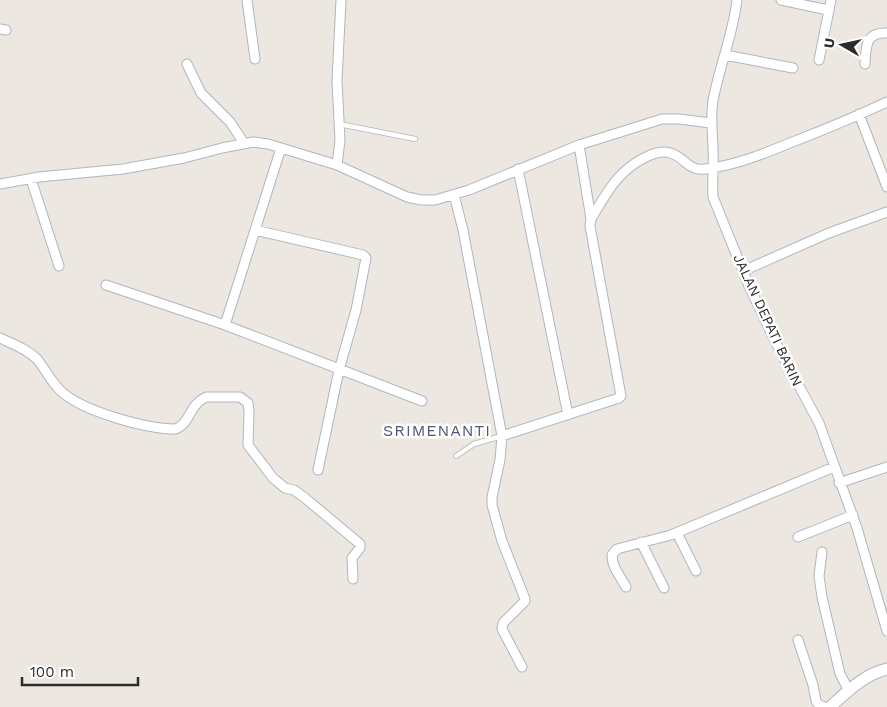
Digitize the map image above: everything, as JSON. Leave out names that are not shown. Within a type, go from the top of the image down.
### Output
[{"type":"street","points":[[247,0],[255,59]]},
{"type":"street","points":[[337,166],[340,156],[337,81],[341,0]]},
{"type":"street","name":"JALAN DEPATI BARIN","points":[[737,0],[713,101],[711,123],[713,197],[743,271],[779,349],[819,423],[870,567],[887,631]]},
{"type":"street","points":[[781,0],[828,10]]},
{"type":"street","points":[[818,60],[831,0]]},
{"type":"street","points":[[865,64],[866,48],[870,38],[874,34],[887,33]]},
{"type":"street","points":[[725,55],[793,68]]},
{"type":"street","points":[[187,64],[201,93],[230,122],[244,144]]},
{"type":"street","points":[[591,219],[618,177],[634,163],[647,156],[668,152],[673,153],[698,169],[737,164],[887,102]]},
{"type":"street","points":[[859,114],[887,186]]},
{"type":"street","points":[[0,184],[76,173],[123,169],[184,158],[244,144],[268,144],[337,166],[371,182],[420,200],[435,200],[454,195],[579,145],[662,120],[679,119],[711,123]]},
{"type":"street","points":[[502,436],[619,398],[620,396],[590,226],[591,219],[579,145]]},
{"type":"street","points":[[225,325],[281,148]]},
{"type":"street","points":[[518,169],[568,415]]},
{"type":"street","points":[[31,180],[59,266]]},
{"type":"street","points":[[454,195],[463,230],[502,436],[492,505],[502,541],[525,599],[503,622],[502,626],[522,667]]},
{"type":"street","points":[[743,271],[829,233],[887,212]]},
{"type":"street","points":[[255,230],[363,255],[366,258],[356,310],[339,370],[318,470]]},
{"type":"street","points":[[106,285],[225,325],[422,402]]},
{"type":"street","points":[[0,338],[30,354],[40,364],[55,386],[78,404],[133,422],[176,430],[184,424],[191,409],[201,399],[206,397],[240,397],[248,403],[248,445],[268,471],[285,488],[300,494],[360,544],[360,548],[352,558],[353,579]]},
{"type":"street","points":[[626,587],[616,570],[612,554],[617,549],[677,533],[834,467]]},
{"type":"street","points":[[840,482],[887,467]]},
{"type":"street","points":[[798,537],[852,515]]},
{"type":"street","points":[[677,533],[696,571]]},
{"type":"street","points":[[641,542],[664,588]]},
{"type":"street","points":[[822,552],[820,576],[822,597],[840,674],[849,691]]},
{"type":"street","points":[[798,640],[813,685],[816,701],[819,705],[825,707]]},
{"type":"street","points":[[830,707],[862,680],[887,669]]},
{"type":"lane","points":[[339,124],[415,140]]},
{"type":"lane","points":[[456,456],[474,444],[502,436]]},
{"type":"district","name":"SRIMENANTI","points":[[437,430]]}]
